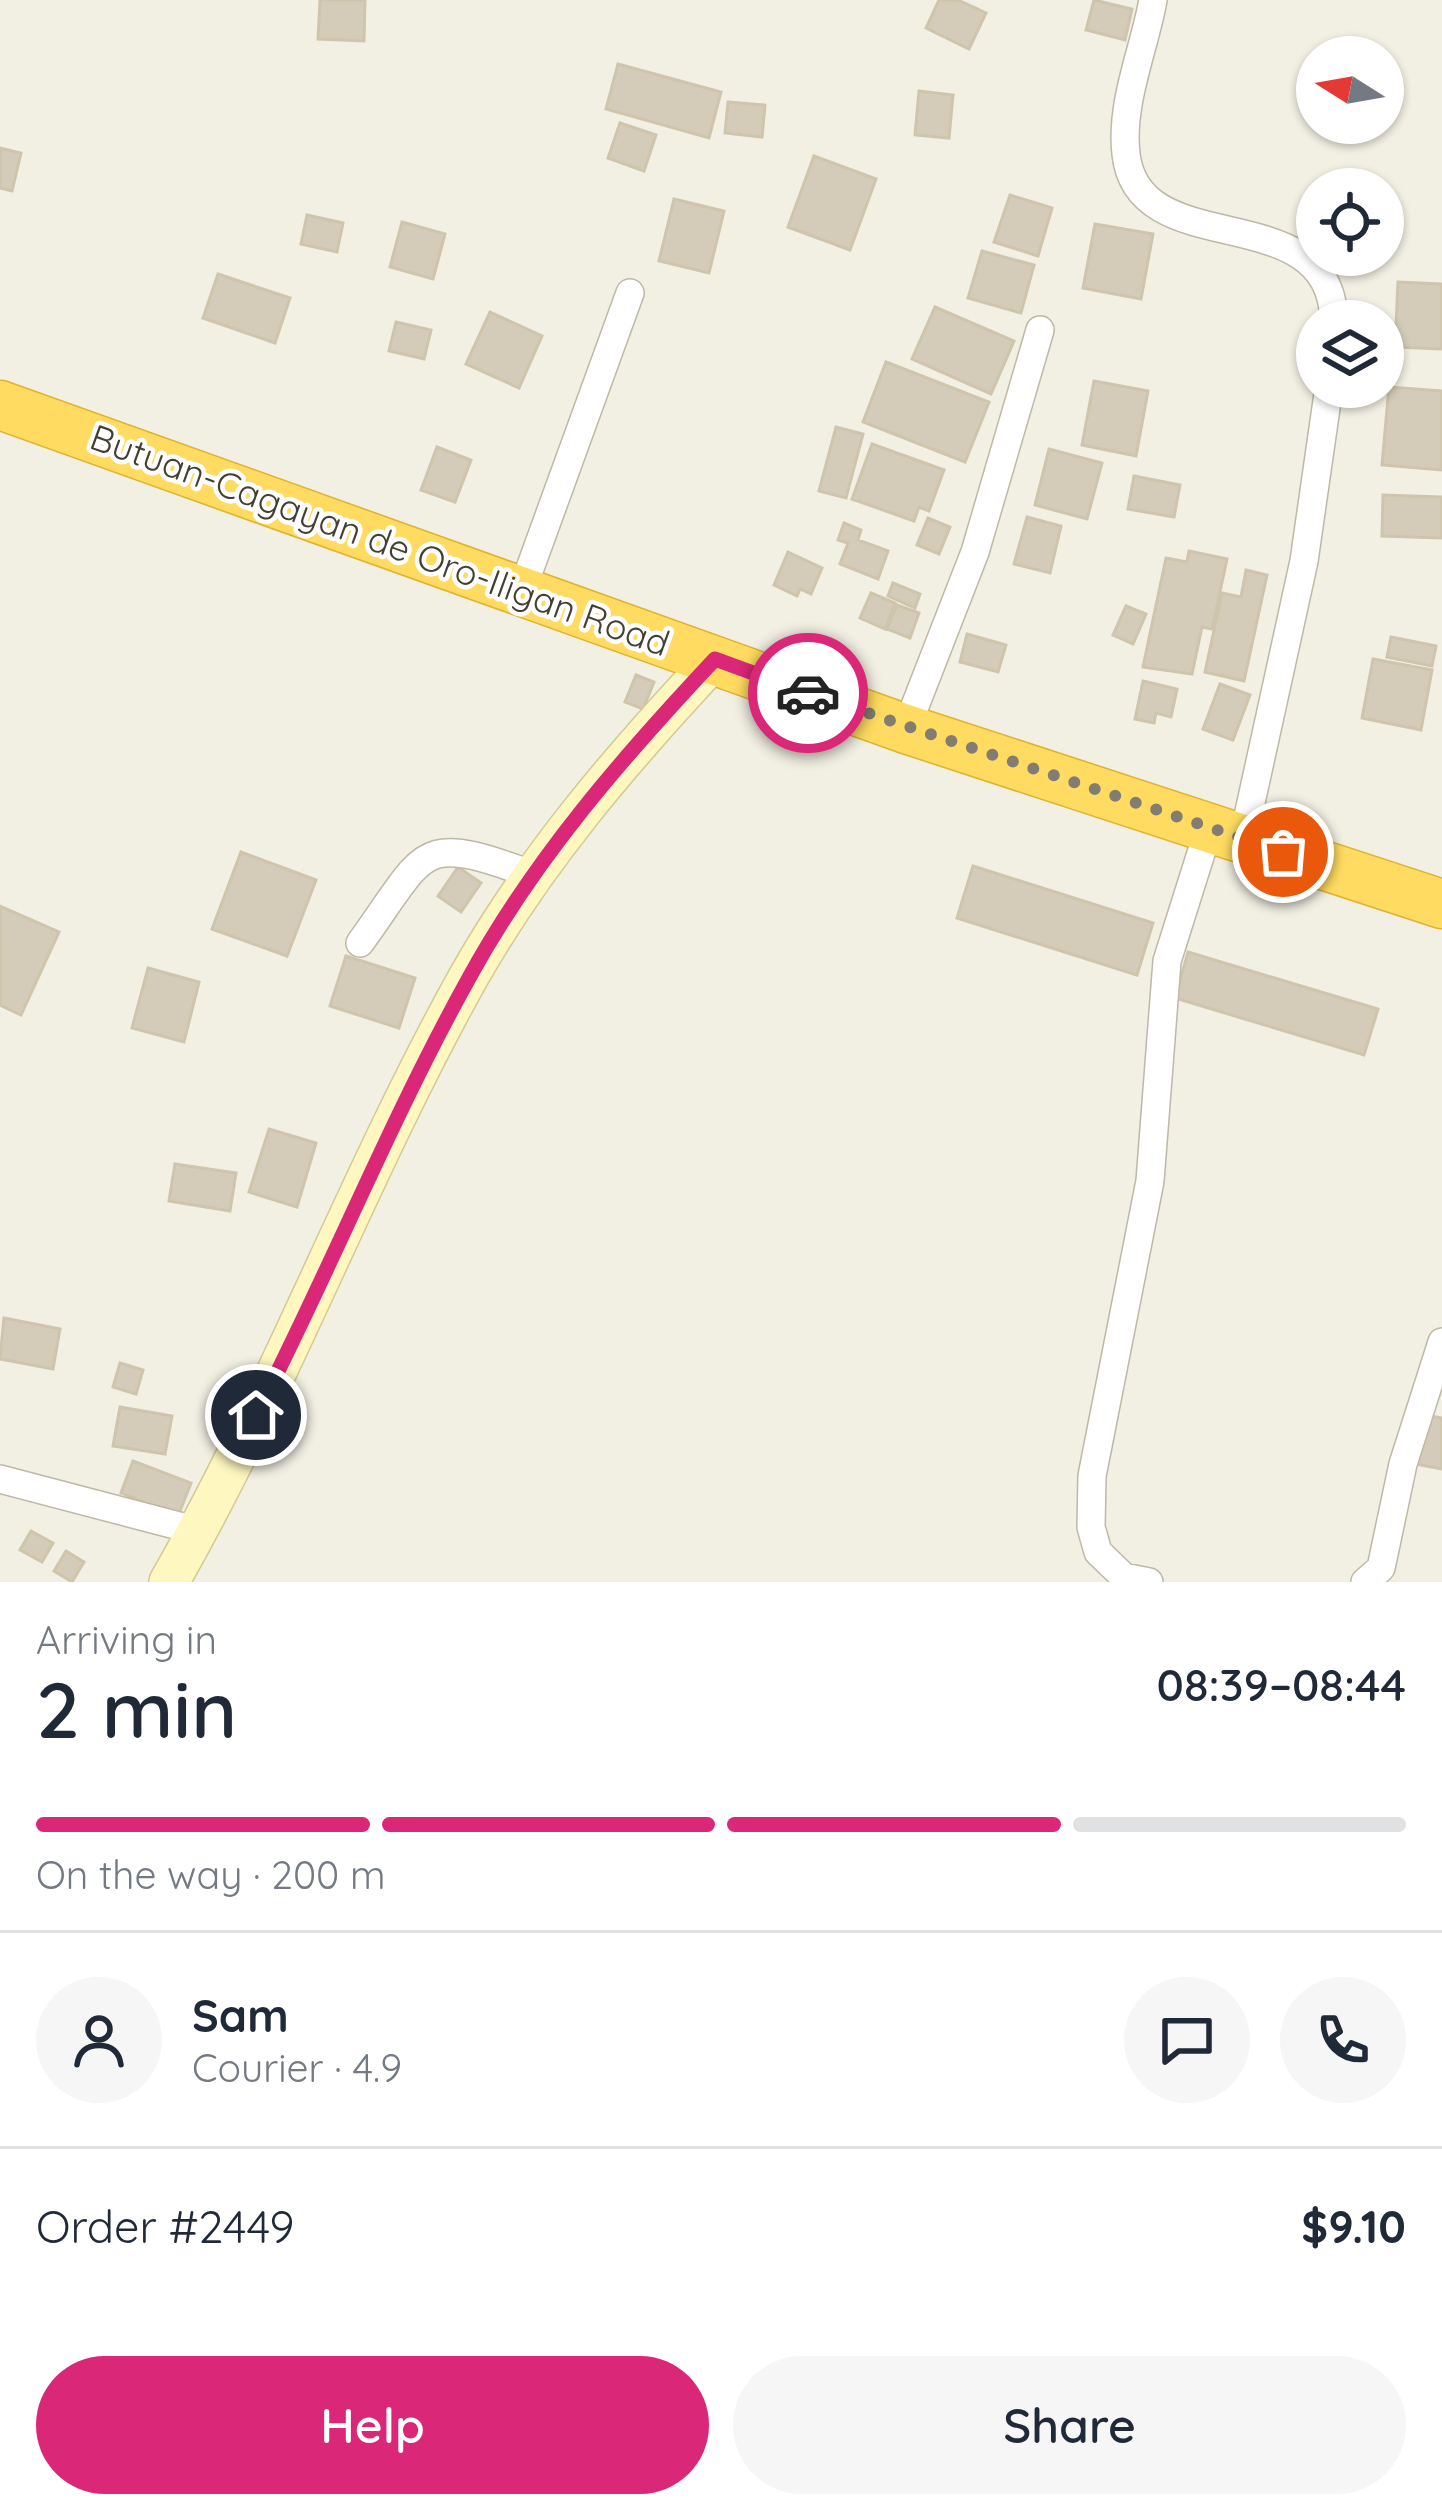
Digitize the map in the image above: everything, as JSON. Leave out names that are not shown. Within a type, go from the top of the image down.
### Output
[{"type":"highway","name":"Butuan-Cagayan de Oro-Iligan Road","points":[[0,405],[906,729],[1442,904]]},
{"type":"street","points":[[1153,0],[1126,131],[1133,185],[1150,203],[1210,226],[1291,248],[1318,266],[1328,300]]},
{"type":"street","points":[[521,593],[630,293]]},
{"type":"street","points":[[906,729],[975,552],[1040,331]]},
{"type":"street","points":[[1149,1582],[1124,1577],[1098,1552],[1091,1527],[1092,1476],[1150,1181],[1167,961],[1226,834],[1304,561],[1326,408]]},
{"type":"street","points":[[169,1582],[295,1338],[391,1129],[470,975],[533,875],[619,761],[715,659]]},
{"type":"street","points":[[360,943],[418,863],[443,849],[470,852],[533,875]]},
{"type":"street","points":[[1365,1582],[1381,1568],[1403,1464],[1442,1342]]},
{"type":"street","points":[[0,1479],[198,1531]]},
{"type":"building","points":[[320,0],[365,0],[364,41],[318,39]]},
{"type":"building","points":[[939,0],[958,0],[986,13],[969,49],[926,28]]},
{"type":"building","points":[[1094,0],[1132,9],[1125,40],[1086,30]]},
{"type":"building","points":[[618,64],[721,92],[709,138],[606,109]]},
{"type":"building","points":[[919,91],[953,95],[949,138],[915,135]]},
{"type":"building","points":[[728,102],[765,105],[762,137],[725,133]]},
{"type":"building","points":[[620,123],[656,135],[644,171],[608,158]]},
{"type":"building","points":[[0,148],[21,153],[12,191],[0,188]]},
{"type":"building","points":[[814,156],[876,179],[850,250],[788,227]]},
{"type":"building","points":[[1010,195],[1052,208],[1038,256],[994,242]]},
{"type":"building","points":[[674,199],[724,211],[709,273],[659,261]]},
{"type":"building","points":[[307,215],[343,223],[337,252],[301,244]]},
{"type":"building","points":[[402,222],[445,234],[433,279],[390,267]]},
{"type":"building","points":[[1095,224],[1153,234],[1141,299],[1083,288]]},
{"type":"building","points":[[982,251],[1034,265],[1021,313],[968,298]]},
{"type":"building","points":[[218,274],[290,298],[275,343],[203,318]]},
{"type":"building","points":[[1398,282],[1442,284],[1442,349],[1404,347],[1404,300],[1397,300]]},
{"type":"building","points":[[935,307],[1014,341],[991,394],[912,359]]},
{"type":"building","points":[[490,312],[542,336],[519,388],[466,364]]},
{"type":"building","points":[[396,322],[431,330],[424,359],[389,351]]},
{"type":"building","points":[[886,362],[989,402],[965,462],[863,422]]},
{"type":"building","points":[[1094,381],[1148,391],[1136,456],[1082,445]]},
{"type":"building","points":[[1404,388],[1442,391],[1442,470],[1382,465],[1387,408],[1404,408]]},
{"type":"building","points":[[836,427],[863,434],[846,498],[819,491]]},
{"type":"building","points":[[872,444],[944,470],[929,511],[919,507],[914,521],[852,499]]},
{"type":"building","points":[[437,447],[471,460],[455,502],[421,490]]},
{"type":"building","points":[[1049,449],[1102,463],[1087,519],[1035,505]]},
{"type":"building","points":[[1134,476],[1180,485],[1174,517],[1128,509]]},
{"type":"building","points":[[1383,495],[1442,497],[1442,538],[1382,536]]},
{"type":"building","points":[[1027,517],[1061,526],[1050,573],[1014,564]]},
{"type":"building","points":[[928,518],[950,527],[939,554],[917,545]]},
{"type":"building","points":[[844,523],[861,530],[858,540],[888,551],[878,579],[840,564],[848,543],[838,540]]},
{"type":"building","points":[[1189,551],[1227,559],[1212,629],[1202,627],[1192,674],[1143,667],[1166,558],[1187,562]]},
{"type":"building","points":[[788,552],[822,568],[811,594],[800,589],[797,596],[774,585]]},
{"type":"building","points":[[1246,570],[1267,575],[1244,681],[1205,672],[1222,593],[1241,597]]},
{"type":"building","points":[[893,583],[920,594],[915,608],[888,596]]},
{"type":"building","points":[[871,593],[895,603],[885,629],[860,618]]},
{"type":"building","points":[[897,605],[919,613],[910,638],[887,629]]},
{"type":"building","points":[[1126,606],[1146,614],[1133,644],[1113,635]]},
{"type":"building","points":[[967,634],[1006,645],[998,672],[960,662]]},
{"type":"building","points":[[1391,637],[1436,646],[1432,666],[1387,657]]},
{"type":"building","points":[[1373,659],[1432,670],[1421,730],[1362,718]]},
{"type":"building","points":[[636,675],[654,682],[643,709],[625,702]]},
{"type":"building","points":[[1143,681],[1177,689],[1171,717],[1156,713],[1154,723],[1135,719]]},
{"type":"building","points":[[1220,684],[1250,695],[1233,740],[1203,729]]},
{"type":"building","points":[[241,852],[316,880],[287,956],[212,929]]},
{"type":"building","points":[[973,866],[1153,923],[1137,975],[957,918]]},
{"type":"building","points":[[458,867],[481,883],[461,912],[438,896]]},
{"type":"building","points":[[0,906],[59,932],[21,1015],[0,1005]]},
{"type":"building","points":[[1188,952],[1378,1009],[1364,1055],[1175,998]]},
{"type":"building","points":[[346,956],[415,978],[399,1028],[330,1006]]},
{"type":"building","points":[[148,968],[199,982],[184,1042],[132,1028]]},
{"type":"building","points":[[269,1129],[316,1143],[297,1207],[249,1192]]},
{"type":"building","points":[[175,1164],[236,1173],[230,1211],[169,1201]]},
{"type":"building","points":[[4,1318],[60,1329],[53,1369],[0,1359]]},
{"type":"building","points":[[120,1363],[143,1370],[136,1394],[113,1387]]},
{"type":"building","points":[[120,1407],[172,1416],[165,1454],[113,1446]]},
{"type":"building","points":[[1425,1415],[1442,1418],[1442,1469],[1416,1464]]},
{"type":"building","points":[[133,1461],[191,1483],[178,1516],[121,1493]]},
{"type":"building","points":[[31,1531],[53,1543],[42,1562],[20,1550]]},
{"type":"building","points":[[66,1551],[84,1562],[72,1582],[54,1571]]},
{"type":"way so far","points":[[808,693],[1283,852]]},
{"type":"route","points":[[256,1415],[391,1129],[470,975],[533,875],[619,761],[715,659],[808,693]]}]
